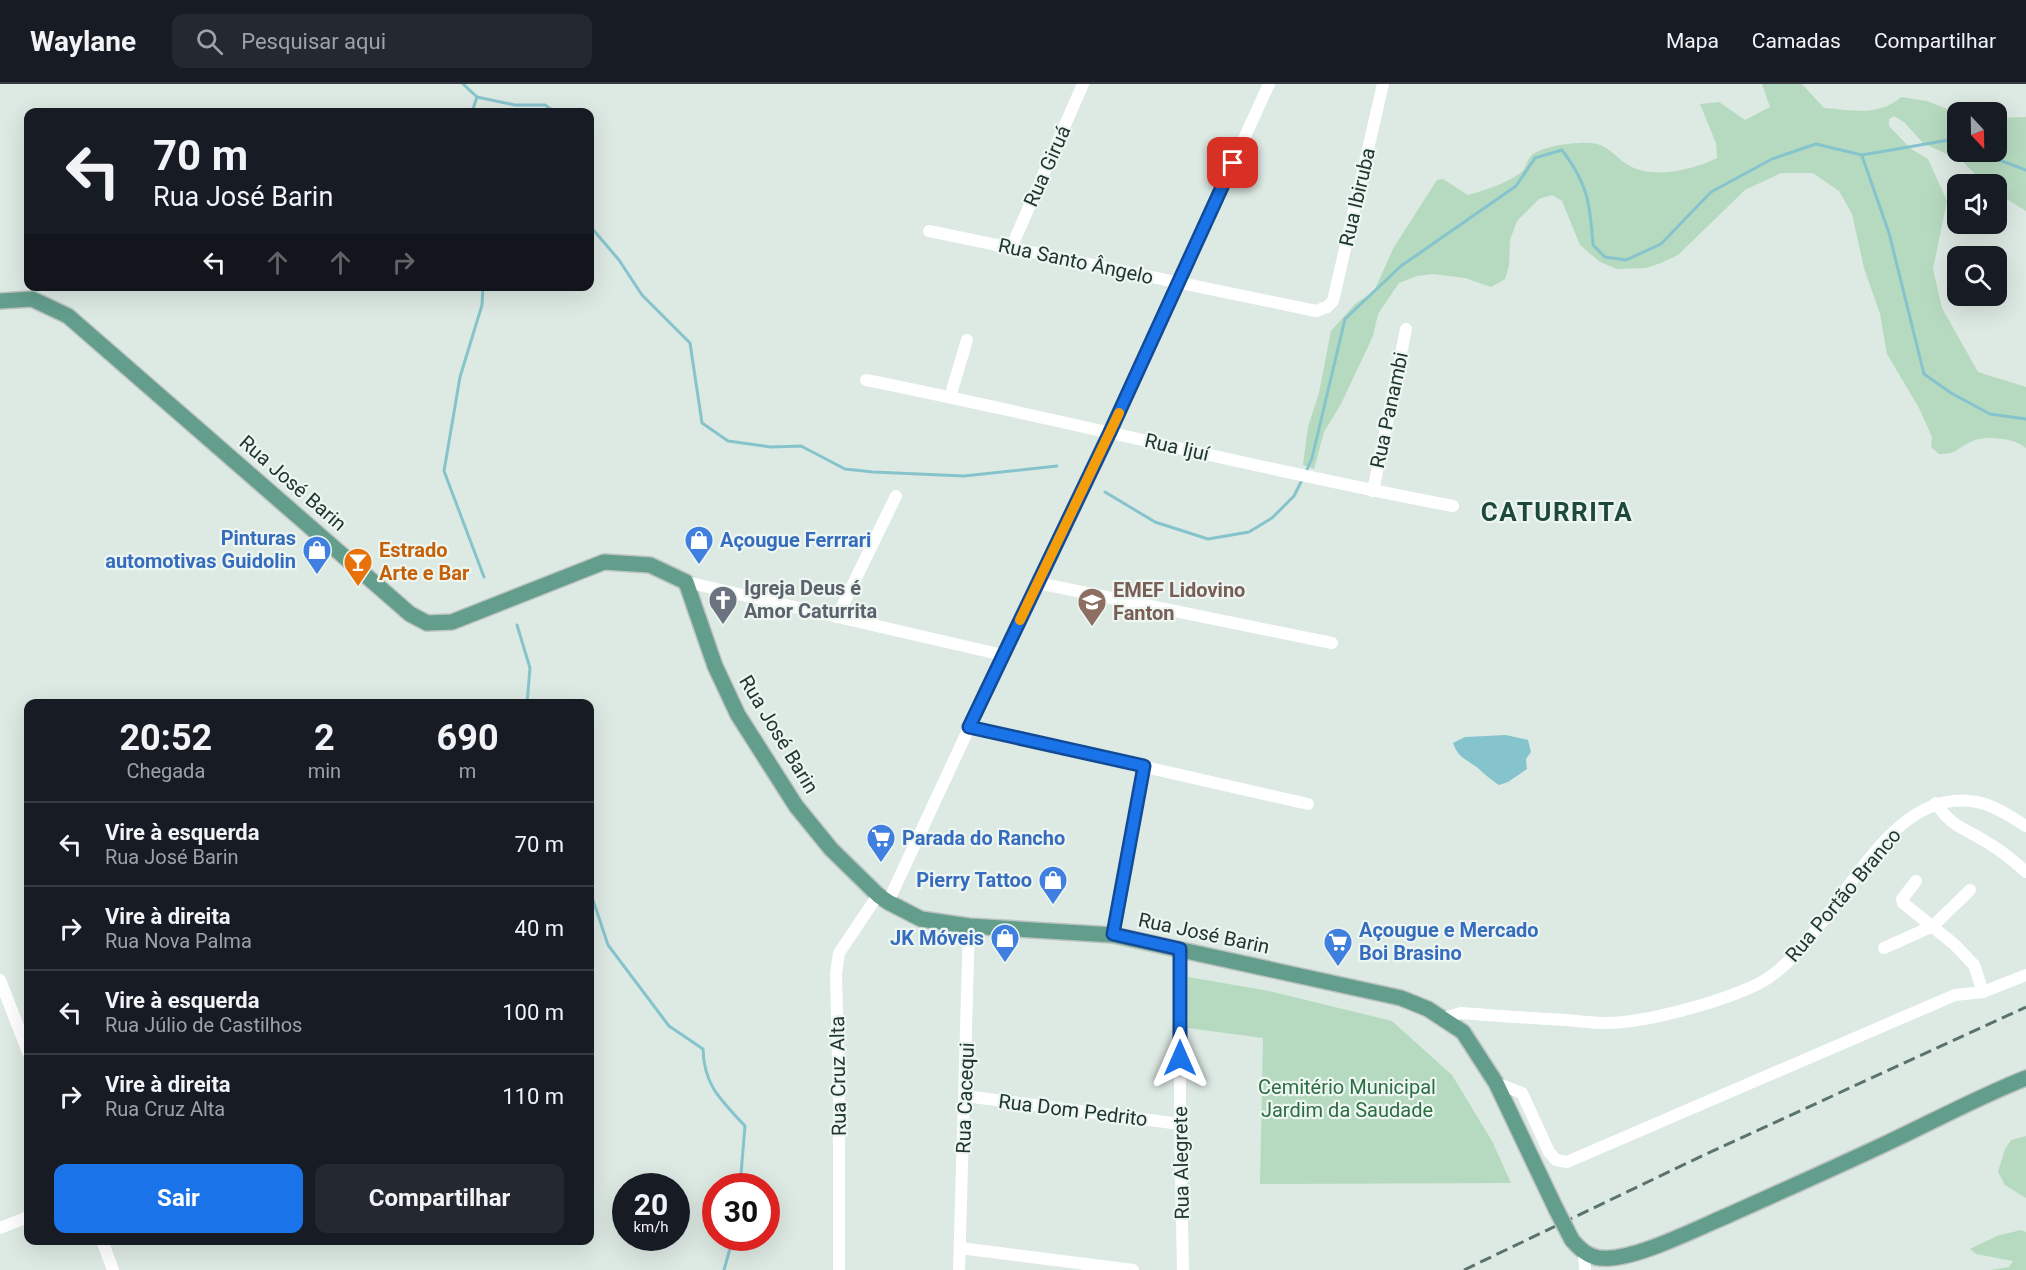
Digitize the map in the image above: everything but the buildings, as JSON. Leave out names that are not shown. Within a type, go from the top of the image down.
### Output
[{"type":"main road","name":"Rua José Barin","points":[[0,301],[32,299],[68,316],[410,614],[427,623],[452,622],[604,562],[650,564],[686,582],[715,666],[738,715],[796,806],[831,849],[883,898],[921,919],[969,926],[1113,934],[1401,998],[1444,1018],[1463,1032],[1496,1083],[1572,1240],[1584,1253]]},
{"type":"main road","points":[[1584,1253],[1594,1257],[1611,1258],[1650,1248],[1810,1178],[1995,1090],[2026,1078]]},
{"type":"street","name":"Rua Giruá","points":[[1011,248],[1083,84]]},
{"type":"street","name":"Rua Cruz Alta","points":[[839,1270],[836,974],[839,953],[883,898],[969,727],[1110,432],[1269,84]]},
{"type":"street","name":"Rua Ibiruba","points":[[1327,307],[1333,301],[1383,84]]},
{"type":"street","name":"Rua Santo Ângelo","points":[[929,231],[1316,310],[1327,307]]},
{"type":"street","name":"Rua Panambi","points":[[1373,491],[1406,329]]},
{"type":"street","points":[[950,397],[967,340]]},
{"type":"street","name":"Rua Ijuí","points":[[866,380],[1373,491],[1453,506]]},
{"type":"street","points":[[837,617],[896,496]]},
{"type":"street","points":[[686,582],[1003,655]]},
{"type":"street","points":[[1038,583],[1332,644]]},
{"type":"street","points":[[969,727],[1308,804]]},
{"type":"street","points":[[1113,934],[1144,766]]},
{"type":"street","name":"Rua Portão Branco","points":[[1444,1018],[1461,1013],[1607,1023],[1637,1020],[1717,1000],[1757,985],[1783,966],[1807,943],[1879,847],[1908,819],[1936,803],[1951,800],[1978,802],[2026,826]]},
{"type":"street","points":[[1936,803],[1945,817],[1954,825],[1988,843],[2026,872]]},
{"type":"street","points":[[1916,881],[1902,899],[1903,903],[1933,926],[1974,965],[1983,992]]},
{"type":"street","points":[[1884,948],[1933,926],[1970,890]]},
{"type":"street","name":"Rua Cacequi","points":[[959,1270],[969,926]]},
{"type":"street","name":"Rua Alegrete","points":[[1180,949],[1183,1270]]},
{"type":"street","points":[[1496,1083],[1522,1093],[1549,1152],[1556,1160],[1567,1162],[1955,996],[1983,992],[2026,975]]},
{"type":"street","points":[[0,980],[24,1042]]},
{"type":"street","name":"Rua Dom Pedrito","points":[[965,1096],[1180,1124]]},
{"type":"street","points":[[0,1228],[24,1219]]},
{"type":"street","points":[[104,1245],[113,1270]]},
{"type":"street","points":[[960,1248],[1133,1270]]},
{"type":"street","points":[[1584,1253],[1586,1270]]},
{"type":"green space","points":[[1762,84],[1802,84],[1824,108],[1874,110],[1901,97],[1927,101],[1947,109],[1947,154],[1923,143],[1904,122],[1894,116],[1889,119],[1889,126],[1911,149],[1928,159],[1947,201],[1933,269],[1942,308],[1978,372],[2026,387],[2026,448],[2007,439],[1991,438],[1970,442],[1949,453],[1939,454],[1931,447],[1932,437],[1919,408],[1887,354],[1880,314],[1864,268],[1852,214],[1839,191],[1813,173],[1781,173],[1745,190],[1678,255],[1646,268],[1617,269],[1600,262],[1580,245],[1562,201],[1552,195],[1539,199],[1517,221],[1510,240],[1509,266],[1505,279],[1491,287],[1465,278],[1434,274],[1417,276],[1399,283],[1378,314],[1373,336],[1341,404],[1324,432],[1314,469],[1303,465],[1308,427],[1319,393],[1331,331],[1355,304],[1374,291],[1394,247],[1437,180],[1443,179],[1468,195],[1495,186],[1519,174],[1530,157],[1537,152],[1551,147],[1577,143],[1600,145],[1625,163],[1646,172],[1684,170],[1717,158],[1716,143],[1700,104],[1719,102],[1745,120],[1770,107]]},
{"type":"green space","points":[[2026,117],[2026,211],[2007,199],[2007,174],[1975,174],[1963,162],[2007,162],[2007,118]]},
{"type":"green space","name":"Cemitério Municipal Jardim da Saudade","points":[[1188,977],[1269,991],[1392,1021],[1452,1075],[1492,1141],[1511,1183],[1260,1184],[1263,1038],[1188,1028]]},
{"type":"green space","points":[[2026,1136],[2026,1198],[2005,1185],[1998,1172],[2005,1149],[2011,1140]]},
{"type":"green space","points":[[2021,1230],[2026,1232],[2026,1270],[1991,1270],[2009,1267],[2013,1261],[1976,1254],[1970,1249],[1997,1236]]},
{"type":"water","points":[[1506,735],[1528,740],[1531,752],[1526,759],[1527,769],[1508,782],[1499,785],[1460,755],[1453,743],[1465,737]]},
{"type":"waterway","points":[[463,84],[477,97],[515,105],[545,105],[549,108]]},
{"type":"waterway","points":[[473,108],[477,97]]},
{"type":"waterway","points":[[1305,474],[1312,458],[1345,319],[1401,266],[1516,186],[1535,158],[1562,150],[1571,162],[1586,194],[1591,217],[1593,245],[1605,257],[1626,260],[1661,244],[1711,192],[1772,159],[1816,144],[1862,155],[1947,140]]},
{"type":"waterway","points":[[1862,156],[1889,233],[1924,374],[1951,393],[1990,414],[2026,419]]},
{"type":"waterway","points":[[2005,162],[2026,170]]},
{"type":"waterway","points":[[594,231],[619,260],[642,295],[690,343],[702,423],[728,441],[771,447],[801,446],[845,469],[873,472],[964,476],[1057,466]]},
{"type":"waterway","points":[[483,291],[482,305],[460,377],[444,471],[484,577]]},
{"type":"waterway","points":[[1105,492],[1155,522],[1208,539],[1249,532],[1272,518],[1294,496],[1302,480]]},
{"type":"waterway","points":[[517,625],[530,668],[527,699]]},
{"type":"waterway","points":[[594,903],[608,945],[669,1026],[703,1049],[710,1083],[721,1100],[745,1126],[741,1173]]},
{"type":"waterway","points":[[724,1270],[729,1251]]},
{"type":"railway","points":[[1464,1270],[1704,1155],[2026,1007]]},
{"type":"slow traffic","points":[[1020,620],[1119,413]]},
{"type":"place","name":"Açougue Ferrrari","points":[[699,566]]},
{"type":"place","name":"Pinturas automotivas Guidolin","points":[[317,576]]},
{"type":"place","name":"Estrado Arte e Bar","points":[[358,588]]},
{"type":"place","name":"Igreja Deus é Amor Caturrita","points":[[723,626]]},
{"type":"place","name":"EMEF Lidovino Fanton","points":[[1092,628]]},
{"type":"place","name":"Parada do Rancho","points":[[881,864]]},
{"type":"place","name":"Pierry Tattoo","points":[[1053,906]]},
{"type":"place","name":"JK Móveis","points":[[1005,964]]},
{"type":"place","name":"Açougue e Mercado Boi Brasino","points":[[1338,968]]},
{"type":"district","name":"CATURRITA","points":[[1557,512]]},
{"type":"route","points":[[1180,1058],[1180,949],[1113,934],[1144,766],[969,727],[1110,432],[1233,163]]}]
